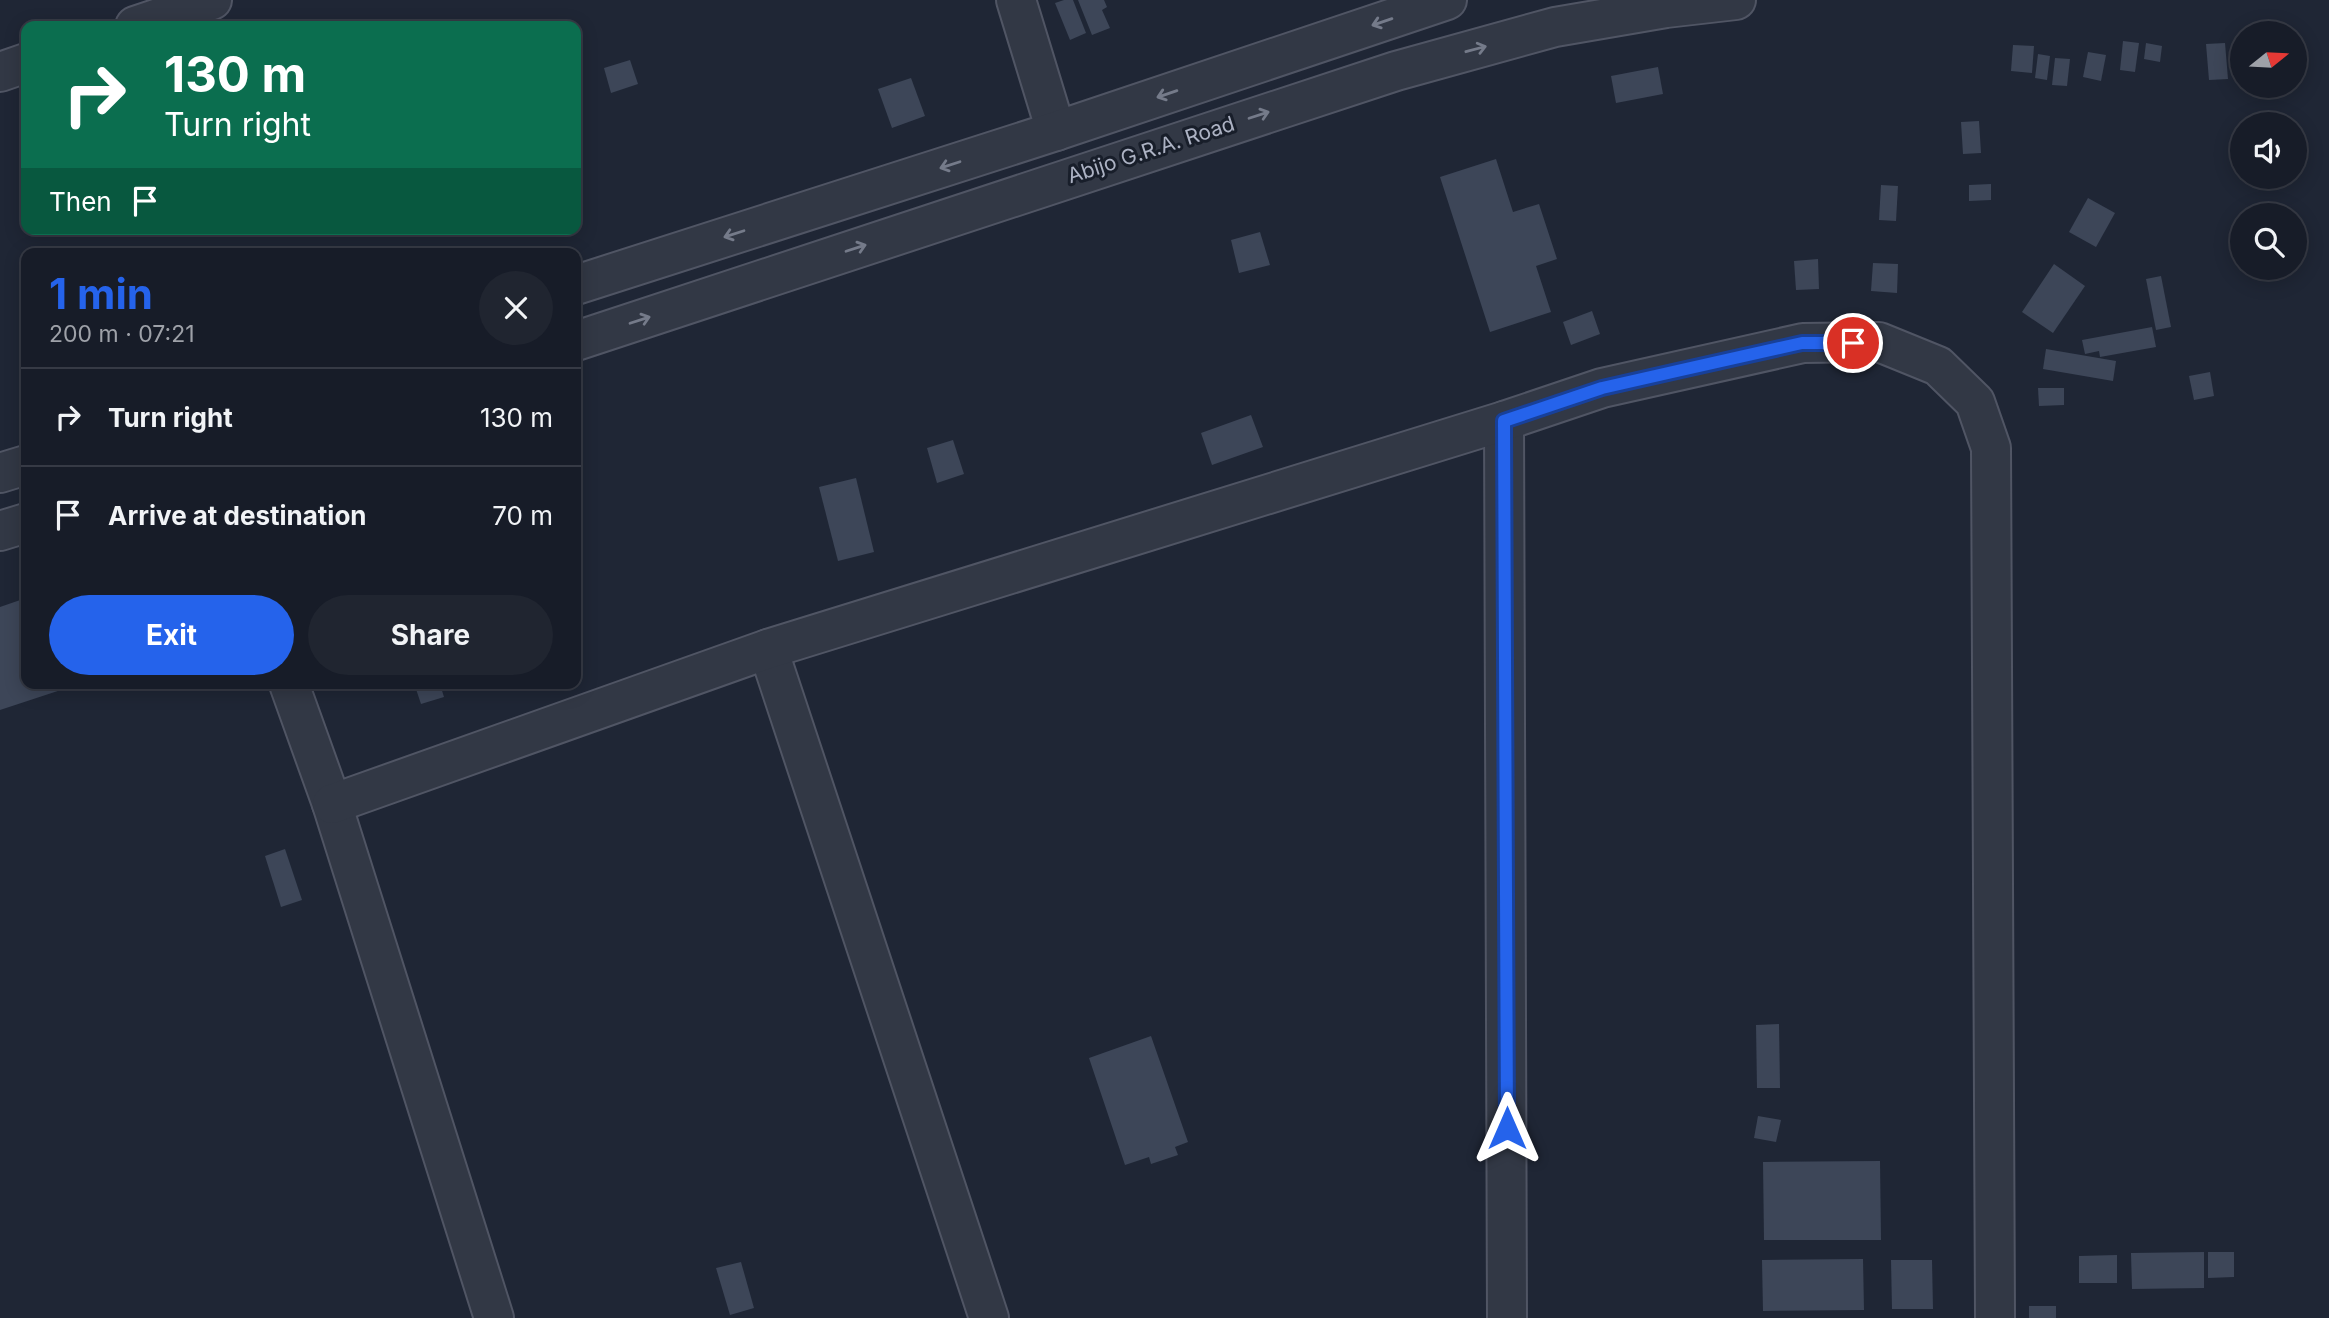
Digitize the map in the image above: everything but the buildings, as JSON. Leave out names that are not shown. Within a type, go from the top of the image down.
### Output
[{"type":"street","points":[[150,21],[212,0]]},
{"type":"street","points":[[1016,0],[1056,131]]},
{"type":"street","points":[[581,283],[1056,131],[1447,0]]},
{"type":"street","name":"Abijo G.R.A. Road","points":[[581,339],[1396,71],[1555,27],[1666,8],[1736,0]]},
{"type":"street","points":[[0,72],[21,65]]},
{"type":"street","points":[[332,804],[768,649],[1504,421],[1602,388],[1802,343],[1879,342],[1938,366],[1975,402],[1991,448],[1995,1318]]},
{"type":"street","points":[[1504,421],[1507,1318]]},
{"type":"street","points":[[0,472],[21,466]]},
{"type":"street","points":[[0,531],[21,525]]},
{"type":"street","points":[[768,649],[989,1318]]},
{"type":"street","points":[[291,689],[332,804],[494,1318]]},
{"type":"route","points":[[1507,1128],[1504,421],[1602,388],[1802,343],[1853,343]]}]
